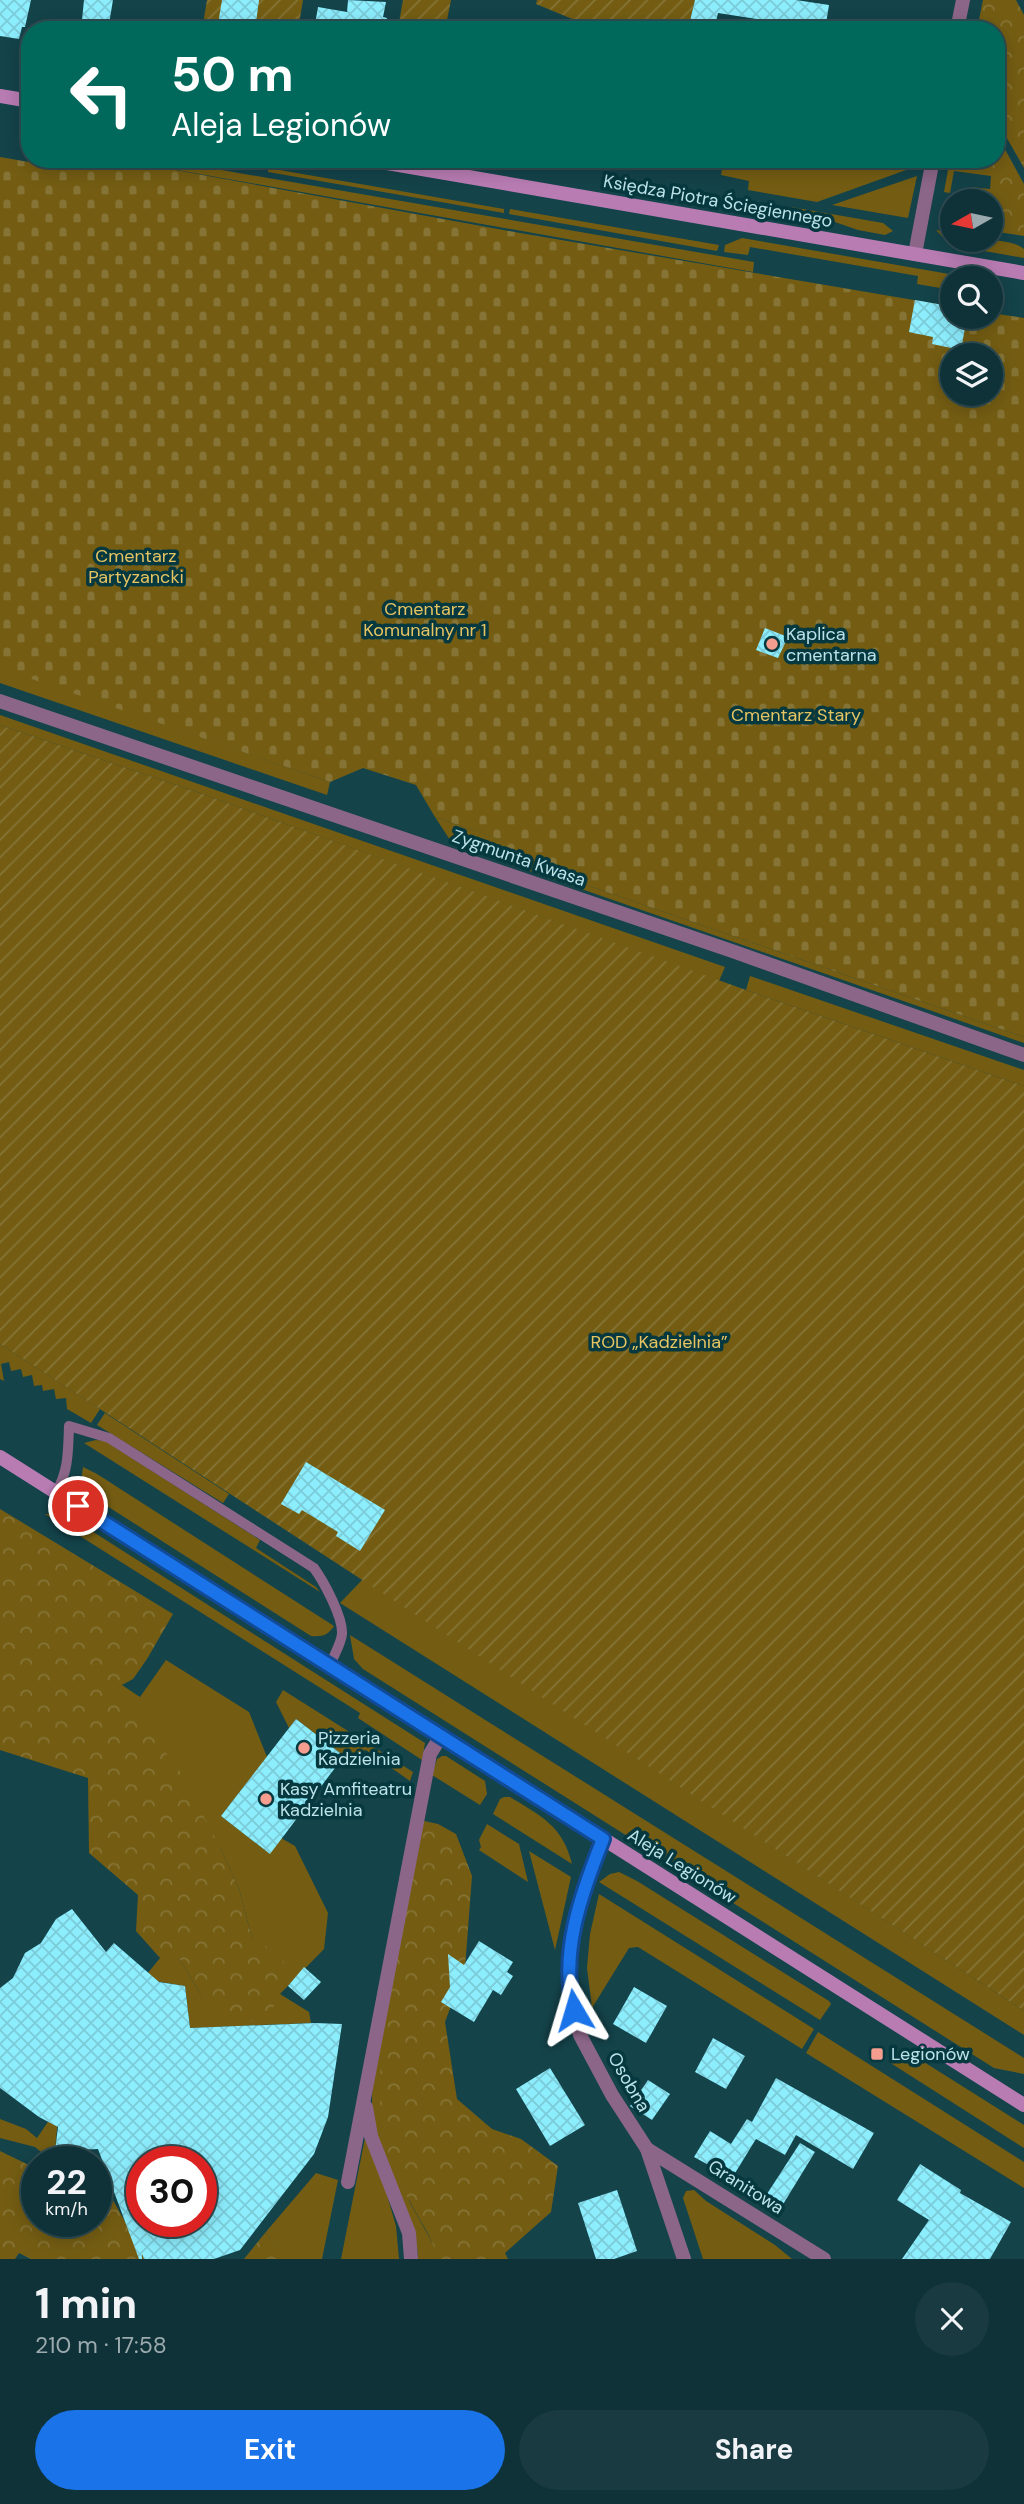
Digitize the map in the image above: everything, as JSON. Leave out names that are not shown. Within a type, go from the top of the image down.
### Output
[{"type":"street","points":[[958,21],[962,0]]},
{"type":"street","points":[[0,96],[21,100]]},
{"type":"street","name":"Księdza Piotra Ściegiennego","points":[[416,168],[1024,273]]},
{"type":"street","points":[[915,254],[931,168]]},
{"type":"street","name":"Zygmunta Kwasa","points":[[0,701],[735,952],[1024,1055]]},
{"type":"street","name":"Aleja Legionów","points":[[0,1457],[1024,2105]]},
{"type":"street","points":[[348,2182],[430,1755],[441,1736]]},
{"type":"street","name":"Osobna","points":[[603,1839],[587,1880],[570,1945],[570,1993],[580,2035],[611,2095],[647,2148],[684,2259]]},
{"type":"street","points":[[364,2095],[371,2136],[409,2233],[411,2259]]},
{"type":"street","name":"Granitowa","points":[[647,2148],[819,2258]]},
{"type":"lane","points":[[56,1492],[67,1469],[69,1426],[112,1440],[314,1568],[321,1577],[341,1624],[342,1637],[330,1665]]},
{"type":"green space","points":[[207,0],[303,0],[300,21],[204,21]]},
{"type":"green space","points":[[403,0],[451,0],[447,21],[399,21]]},
{"type":"green space","points":[[537,0],[695,0],[690,21],[577,21],[536,4]]},
{"type":"green space","points":[[983,0],[1016,0],[1024,15],[1024,168],[1005,135],[1005,21],[979,21]]},
{"type":"green space","points":[[1005,149],[1024,184],[1024,236],[1003,233],[1003,189],[990,189],[991,176],[954,171],[951,189],[945,189],[948,168],[1005,168]]},
{"type":"green space","name":"Cmentarz Stary","points":[[0,157],[21,161],[21,168],[164,168],[520,233],[940,304],[940,329],[1003,329],[1003,315],[1024,318],[1024,1037],[500,855],[505,841],[435,817],[416,785],[363,768],[330,782],[0,668]]},
{"type":"green space","points":[[166,168],[210,168],[754,262],[753,272]]},
{"type":"green space","points":[[268,168],[504,209],[504,213],[268,172]]},
{"type":"green space","points":[[722,168],[909,168],[817,202],[748,190],[749,181],[721,175]]},
{"type":"green space","points":[[917,176],[908,218],[832,205]]},
{"type":"green space","points":[[791,207],[883,223],[893,231],[885,235],[858,230]]},
{"type":"green space","points":[[510,209],[719,245],[717,251],[509,214]]},
{"type":"green space","points":[[742,238],[940,272],[940,288],[917,284],[918,276],[750,247],[748,255],[724,252],[725,245]]},
{"type":"green space","points":[[1003,242],[1010,243],[1024,249],[1024,258],[990,252],[1003,252]]},
{"type":"green space","points":[[0,667],[330,782],[327,795],[0,683]]},
{"type":"green space","points":[[0,715],[725,967],[719,981],[200,793],[0,725]]},
{"type":"green space","name":"ROD „Kadzielnia”","points":[[0,725],[200,793],[746,990],[1024,1086],[1024,2011],[0,1344]]},
{"type":"green space","points":[[435,817],[506,841],[500,855],[1024,1037],[1024,1043],[458,846],[450,840]]},
{"type":"green space","points":[[750,976],[1024,1070],[1024,1086],[746,990]]},
{"type":"green space","points":[[0,1344],[100,1409],[91,1423],[67,1409],[66,1398],[56,1399],[54,1389],[43,1391],[42,1385],[34,1386],[32,1375],[23,1377],[21,1369],[11,1371],[9,1362],[1,1364],[4,1381],[0,1379]]},
{"type":"green space","points":[[105,1413],[229,1494],[223,1503],[97,1425]]},
{"type":"green space","points":[[105,1441],[260,1540],[256,1548],[320,1592],[84,1443]]},
{"type":"green space","points":[[83,1467],[334,1626],[325,1635],[311,1636],[85,1492],[81,1483]]},
{"type":"green space","points":[[0,1509],[173,1614],[133,1679],[122,1685],[112,1699],[139,1717],[179,1770],[239,1889],[252,1938],[284,1958],[278,1997],[268,2013],[259,2018],[231,2026],[201,1995],[179,1958],[160,1958],[136,1931],[138,1895],[89,1853],[88,1778],[0,1750]]},
{"type":"green space","points":[[45,1514],[65,1514],[425,1743],[422,1760],[358,1718],[360,1713]]},
{"type":"green space","points":[[363,1579],[1024,2011],[1024,2035],[340,1603]]},
{"type":"green space","points":[[350,1635],[1024,2058],[1024,2074],[994,2068],[363,1669],[354,1659]]},
{"type":"green space","points":[[166,1660],[249,1712],[267,1757],[221,1816],[269,1853],[281,1838],[295,1846],[328,1913],[324,1949],[280,1994],[309,2012],[311,2023],[190,2028],[185,1986],[143,1979],[160,1958],[179,1958],[201,1995],[252,1938],[239,1889],[221,1849],[87,1682],[122,1685],[140,1697]]},
{"type":"green space","points":[[283,1690],[413,1772],[410,1781],[366,1750],[344,1756],[296,1719],[289,1728],[276,1702]]},
{"type":"green space","points":[[442,1756],[485,1781],[487,1794],[480,1805],[432,1775],[437,1759]]},
{"type":"green space","points":[[510,1797],[549,1823],[563,1840],[572,1864],[493,1814],[500,1799]]},
{"type":"green space","points":[[424,1821],[438,1824],[456,1834],[472,1876],[465,1968],[445,2022],[457,2099],[492,2129],[521,2139],[558,2166],[551,2212],[505,2253],[508,2259],[437,2259],[431,2240],[393,2168],[383,2129],[380,2080],[385,2031],[409,1889]]},
{"type":"green space","points":[[487,1824],[519,1844],[528,1882],[479,1850],[479,1840]]},
{"type":"green space","points":[[529,1851],[571,1877],[555,1950]]},
{"type":"green space","points":[[619,1872],[831,2004],[820,2020],[599,1882],[610,1874]]},
{"type":"green space","points":[[599,1894],[814,2029],[802,2049],[638,1947],[629,1948],[592,2008],[587,1968],[590,1934]]},
{"type":"green space","points":[[388,1997],[409,2201],[436,2249],[437,2259],[418,2259],[413,2228],[383,2157],[374,2124],[374,2069]]},
{"type":"green space","points":[[818,2032],[1024,2162],[1024,2188],[806,2053]]},
{"type":"green space","points":[[894,2054],[916,2057],[1024,2125],[1024,2148],[889,2062]]},
{"type":"green space","points":[[52,2116],[58,2118],[55,2146],[31,2146],[0,2138],[0,2119],[26,2129],[37,2138]]},
{"type":"green space","points":[[365,2138],[384,2185],[396,2226],[399,2259],[341,2259]]},
{"type":"green space","points":[[0,2151],[21,2161],[21,2237],[112,2237],[112,2198],[126,2222],[126,2237],[138,2237],[170,2259],[31,2259],[19,2253],[15,2259],[0,2259]]},
{"type":"green space","points":[[316,2173],[338,2180],[322,2259],[287,2259],[265,2233]]},
{"type":"green space","points":[[694,2190],[792,2259],[703,2259],[683,2198],[686,2191]]},
{"type":"green space","points":[[265,2233],[287,2258],[287,2259],[244,2259]]},
{"type":"building","points":[[0,0],[31,0],[26,21],[21,21],[19,39],[0,36]]},
{"type":"building","points":[[84,0],[113,0],[110,21],[82,21]]},
{"type":"building","points":[[222,0],[259,0],[256,21],[218,21]]},
{"type":"building","points":[[348,0],[386,2],[383,17],[387,18],[387,21],[316,21],[318,7],[347,12]]},
{"type":"building","points":[[695,0],[796,0],[829,5],[826,21],[763,21],[718,13],[716,21],[690,21]]},
{"type":"building","points":[[915,300],[940,304],[940,329],[965,329],[962,343],[940,343],[940,346],[932,344],[933,337],[909,332]]},
{"type":"building","name":"Kaplica cmentarna","points":[[765,628],[788,637],[778,658],[756,650]]},
{"type":"building","points":[[306,1462],[385,1510],[360,1551],[336,1536],[338,1532],[302,1510],[299,1514],[281,1504]]},
{"type":"building","points":[[296,1719],[344,1756],[270,1854],[221,1816]]},
{"type":"building","points":[[72,1909],[106,1952],[114,1943],[159,1982],[185,1986],[190,2028],[342,2024],[328,2117],[314,2154],[240,2250],[214,2259],[144,2259],[142,2254],[142,2259],[139,2259],[131,2237],[217,2237],[217,2146],[126,2146],[126,2224],[112,2187],[112,2146],[56,2146],[58,2127],[39,2117],[0,2088],[0,1988],[13,1978],[25,1953],[41,1943],[56,1919]]},
{"type":"building","points":[[479,1941],[513,1962],[507,1972],[513,1976],[501,1995],[493,1990],[474,2022],[441,2002],[450,1987],[448,1954],[464,1965]]},
{"type":"building","points":[[304,1967],[321,1982],[304,2000],[288,1986]]},
{"type":"building","points":[[634,1987],[667,2006],[646,2043],[613,2024]]},
{"type":"building","points":[[713,2038],[745,2056],[726,2089],[695,2072]]},
{"type":"building","points":[[550,2068],[585,2125],[550,2146],[516,2089]]},
{"type":"building","points":[[776,2078],[874,2133],[853,2169],[796,2135],[785,2155],[756,2139],[732,2178],[694,2157],[710,2131],[731,2144],[747,2119],[752,2122]]},
{"type":"building","points":[[648,2080],[670,2094],[652,2120],[630,2106]]},
{"type":"building","points":[[800,2143],[815,2152],[782,2206],[765,2197]]},
{"type":"building","points":[[920,2164],[961,2190],[960,2193],[1011,2222],[990,2259],[902,2259],[929,2220],[897,2200]]},
{"type":"building","points":[[617,2190],[637,2251],[614,2259],[596,2259],[578,2203]]},
{"type":"place","name":"Kaplica cmentarna","points":[[772,644]]},
{"type":"place","name":"Pizzeria Kadzielnia","points":[[304,1748]]},
{"type":"place","name":"Kasy Amfiteatru Kadzielnia","points":[[266,1799]]},
{"type":"place","name":"Legionów","points":[[877,2054]]},
{"type":"route","points":[[78,1506],[603,1839],[587,1880],[570,1945],[570,1993],[574,2010]]},
{"type":"park label","name":"Cmentarz Partyzancki","points":[[136,566]]},
{"type":"park label","name":"Cmentarz Komunalny nr 1","points":[[425,619]]}]
